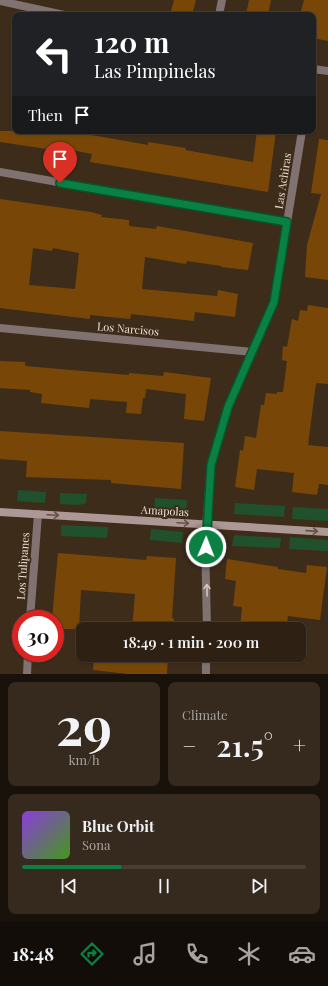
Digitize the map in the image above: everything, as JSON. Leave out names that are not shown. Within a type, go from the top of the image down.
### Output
[{"type":"street","points":[[220,12],[222,0]]},
{"type":"street","points":[[0,1],[50,12]]},
{"type":"street","points":[[316,69],[328,71]]},
{"type":"street","name":"Las Achiras","points":[[207,622],[206,524],[211,465],[228,407],[274,302],[302,134]]},
{"type":"street","points":[[0,172],[287,222]]},
{"type":"street","name":"Los Narcisos","points":[[0,328],[253,352]]},
{"type":"street","name":"Amapolas","points":[[0,512],[328,532]]},
{"type":"street","name":"Los Tulipanes","points":[[31,610],[38,514]]},
{"type":"street","points":[[27,674],[28,662]]},
{"type":"street","points":[[206,662],[206,674]]},
{"type":"green space","points":[[18,490],[46,492],[45,503],[17,501]]},
{"type":"green space","points":[[60,493],[87,494],[86,503],[80,505],[60,504]]},
{"type":"green space","points":[[155,498],[187,500],[186,511],[154,509]]},
{"type":"green space","points":[[235,503],[285,506],[284,517],[234,514]]},
{"type":"green space","points":[[293,507],[328,509],[328,521],[292,519]]},
{"type":"green space","points":[[61,525],[108,527],[107,538],[61,536]]},
{"type":"green space","points":[[151,529],[183,532],[182,543],[150,540]]},
{"type":"green space","points":[[234,535],[281,538],[280,548],[232,546]]},
{"type":"green space","points":[[290,537],[328,540],[328,551],[289,549]]},
{"type":"building","points":[[174,0],[196,0],[193,12],[171,12]]},
{"type":"building","points":[[249,0],[271,0],[269,12],[247,12]]},
{"type":"building","points":[[304,0],[328,0],[328,41],[316,39],[316,12],[301,12]]},
{"type":"building","points":[[0,131],[12,131],[12,134],[86,134],[148,145],[148,142],[186,148],[185,150],[253,162],[257,134],[276,134],[268,192],[90,162],[92,154],[61,148],[60,151],[0,142]]},
{"type":"building","points":[[319,139],[328,140],[328,280],[305,277],[307,245],[321,194],[311,193]]},
{"type":"building","points":[[0,199],[91,212],[102,215],[101,217],[129,220],[129,226],[156,229],[157,226],[253,243],[248,270],[187,261],[186,264],[145,257],[142,289],[217,296],[218,290],[238,294],[235,317],[195,312],[194,321],[131,314],[130,319],[90,315],[90,319],[0,308]],"holes":[[[33,248],[52,251],[53,248],[79,253],[75,289],[29,285]]]},
{"type":"building","points":[[308,305],[328,308],[328,384],[316,383],[308,445],[328,447],[328,485],[319,484],[317,495],[292,492],[294,473],[257,469],[254,490],[235,487],[240,450],[243,451],[245,436],[256,438],[261,405],[264,405],[266,393],[277,394],[277,392],[283,392],[287,361],[282,360],[283,346],[287,347],[292,319],[298,321],[300,310],[307,311]]},
{"type":"building","points":[[0,361],[25,362],[25,366],[129,375],[129,373],[163,376],[164,372],[211,378],[204,421],[184,419],[186,394],[146,389],[141,414],[126,413],[127,402],[90,399],[89,408],[41,403],[42,394],[30,392],[30,390],[0,388]]},
{"type":"building","points":[[0,431],[184,443],[181,489],[111,483],[111,480],[26,477],[27,461],[0,459]]},
{"type":"building","points":[[58,553],[146,560],[147,556],[176,558],[172,618],[174,619],[174,622],[133,622],[135,594],[81,590],[79,622],[76,622],[76,629],[64,629],[64,610],[53,610]]},
{"type":"building","points":[[227,559],[306,573],[307,565],[327,567],[320,620],[288,616],[287,622],[241,622],[242,607],[233,606],[236,581],[225,579]]},
{"type":"building","points":[[94,662],[168,662],[167,674],[128,674],[93,670]]},
{"type":"route","points":[[60,183],[287,222],[274,302],[228,407],[211,465],[205,539],[206,547]]}]
